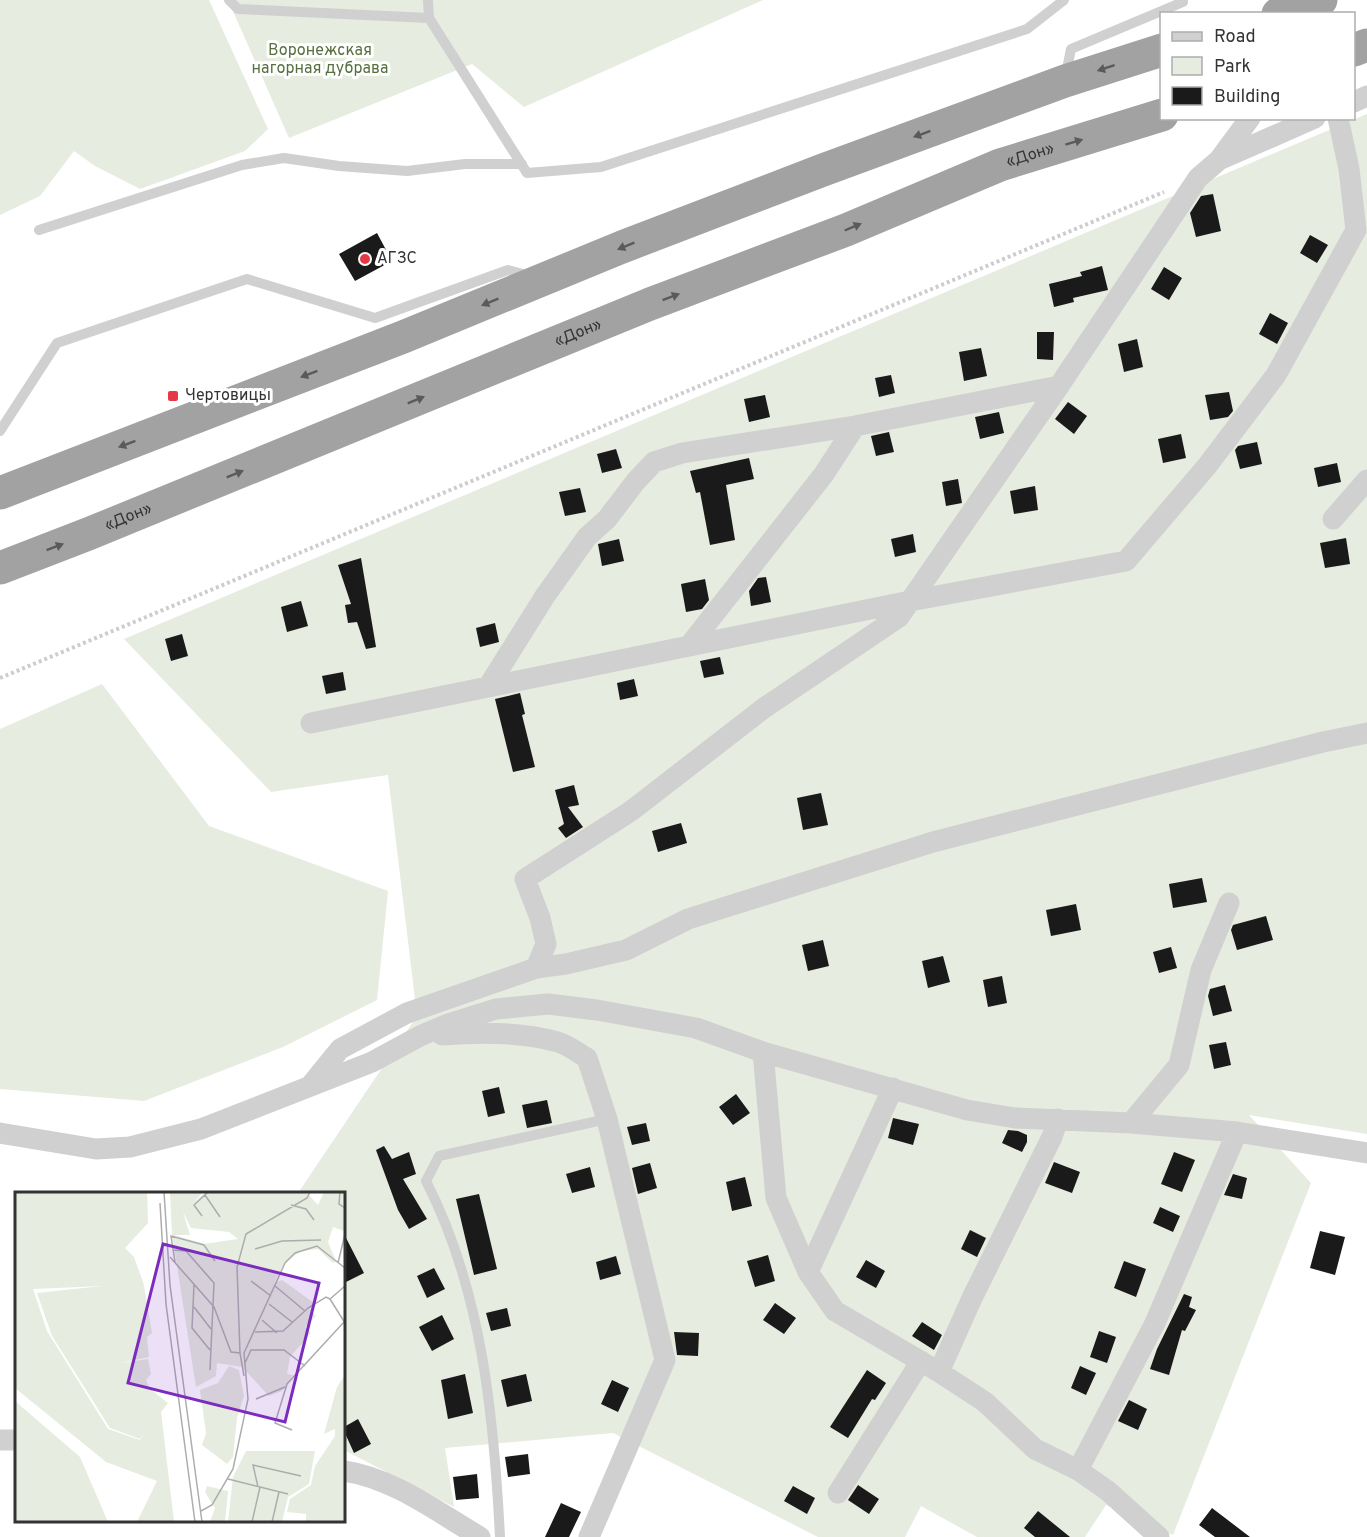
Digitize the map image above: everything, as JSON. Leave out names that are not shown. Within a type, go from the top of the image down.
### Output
[{"type":"highway","points":[[1284,12],[1321,0]]},
{"type":"highway","points":[[0,493],[403,337],[687,222],[1065,81],[1160,50]]},
{"type":"highway","name":"«Дон»","points":[[0,568],[650,304],[846,230],[1000,165],[1160,115]]},
{"type":"street","points":[[536,968],[546,944],[540,918],[525,879],[631,811],[764,708],[899,617],[1059,386],[1198,178],[1219,160],[1249,120]]},
{"type":"street","points":[[1219,160],[1310,120]]},
{"type":"street","points":[[311,723],[910,601],[1126,561],[1207,466],[1276,375],[1356,230],[1349,169],[1338,120]]},
{"type":"street","points":[[488,687],[545,596],[587,537],[607,519],[636,481],[654,462],[682,453],[855,426],[1059,386]]},
{"type":"street","points":[[689,646],[824,474],[855,426]]},
{"type":"street","points":[[1333,519],[1367,480]]},
{"type":"street","points":[[310,1086],[340,1050],[407,1013],[536,968],[566,964],[626,950],[688,919],[933,842],[1277,753],[1367,733]]},
{"type":"street","points":[[1131,1123],[1179,1065],[1201,970],[1229,903]]},
{"type":"street","points":[[0,1133],[96,1149],[130,1147],[201,1129],[372,1062],[448,1024],[496,1010],[548,1004],[597,1010],[696,1028],[763,1052],[967,1110],[1015,1118],[1131,1123],[1237,1132],[1367,1153]]},
{"type":"street","points":[[420,1036],[475,1032],[559,1043],[586,1058],[607,1119],[666,1360],[589,1537]]},
{"type":"street","points":[[763,1052],[776,1198],[808,1272],[835,1311],[930,1366],[985,1402],[1035,1449],[1078,1470],[1108,1491],[1159,1537]]},
{"type":"street","points":[[808,1272],[893,1089]]},
{"type":"street","points":[[838,1493],[930,1366],[972,1298],[1052,1137],[1058,1119]]},
{"type":"street","points":[[1078,1470],[1155,1323],[1237,1132]]},
{"type":"street","points":[[345,1471],[364,1474],[407,1494],[480,1537]]},
{"type":"lane","points":[[229,0],[238,9],[429,18]]},
{"type":"lane","points":[[428,0],[429,18],[527,173],[601,166],[1027,29],[1064,0]]},
{"type":"lane","points":[[1065,81],[1071,49],[1183,2],[1183,0]]},
{"type":"lane","points":[[39,230],[242,165],[284,158],[339,166],[407,171],[465,164],[522,164]]},
{"type":"lane","points":[[0,431],[57,343],[247,279],[375,318],[508,270],[544,280]]},
{"type":"lane","points":[[500,1537],[497,1468],[484,1364],[463,1279],[441,1211],[426,1181],[439,1156],[607,1119]]},
{"type":"path","points":[[0,678],[1198,178]]},
{"type":"green space","points":[[0,0],[209,0],[268,129],[245,151],[140,189],[95,166],[74,151],[40,196],[0,215]]},
{"type":"green space","name":"Воронежская нагорная дубрава","points":[[228,0],[763,0],[524,107],[472,64],[289,138]]},
{"type":"green space","points":[[1367,114],[1367,1134],[1249,1115],[1311,1183],[1173,1535],[1106,1505],[1085,1537],[977,1537],[921,1506],[905,1537],[818,1537],[613,1433],[445,1448],[454,1507],[345,1451],[345,1192],[299,1192],[417,1016],[388,775],[271,792],[124,639]]},
{"type":"green space","points":[[102,684],[209,826],[388,891],[377,1000],[283,1047],[144,1101],[0,1089],[0,729]]},
{"type":"building","points":[[1213,194],[1221,231],[1196,237],[1190,213],[1201,196]]},
{"type":"building","points":[[377,233],[392,261],[355,281],[339,254]]},
{"type":"building","points":[[1310,235],[1328,245],[1317,263],[1300,253]]},
{"type":"building","points":[[1102,266],[1108,290],[1073,298],[1074,302],[1054,307],[1049,284],[1082,276],[1080,272]]},
{"type":"building","points":[[1164,267],[1182,278],[1169,300],[1151,289]]},
{"type":"building","points":[[1270,313],[1288,323],[1277,344],[1259,334]]},
{"type":"building","points":[[1037,332],[1054,332],[1053,360],[1037,359]]},
{"type":"building","points":[[1137,339],[1143,367],[1124,372],[1118,344]]},
{"type":"building","points":[[981,348],[987,376],[964,381],[959,352]]},
{"type":"building","points":[[891,375],[895,393],[879,397],[875,378]]},
{"type":"building","points":[[1229,392],[1233,411],[1228,417],[1210,420],[1205,395]]},
{"type":"building","points":[[765,395],[770,417],[749,422],[744,399]]},
{"type":"building","points":[[1068,402],[1087,416],[1074,434],[1055,419]]},
{"type":"building","points":[[999,412],[1004,433],[980,439],[975,417]]},
{"type":"building","points":[[889,432],[894,452],[876,456],[871,436]]},
{"type":"building","points":[[1181,434],[1186,458],[1163,463],[1158,439]]},
{"type":"building","points":[[1257,442],[1262,464],[1240,469],[1235,450],[1238,446]]},
{"type":"building","points":[[616,449],[622,468],[602,473],[597,454]]},
{"type":"building","points":[[749,458],[754,479],[726,485],[735,540],[710,545],[700,492],[696,493],[690,471]]},
{"type":"building","points":[[1337,463],[1341,482],[1318,487],[1314,468]]},
{"type":"building","points":[[958,479],[962,503],[946,506],[942,482]]},
{"type":"building","points":[[1035,486],[1038,510],[1014,514],[1010,491]]},
{"type":"building","points":[[580,488],[586,512],[565,516],[559,492]]},
{"type":"building","points":[[913,534],[916,552],[895,557],[891,539]]},
{"type":"building","points":[[1346,538],[1350,564],[1325,568],[1320,543]]},
{"type":"building","points":[[619,539],[624,561],[602,566],[598,544]]},
{"type":"building","points":[[361,558],[376,647],[366,649],[357,622],[348,623],[345,605],[351,604],[338,565]]},
{"type":"building","points":[[766,577],[771,602],[751,606],[749,591],[758,578]]},
{"type":"building","points":[[705,579],[709,600],[702,609],[686,612],[681,584]]},
{"type":"building","points":[[301,601],[308,626],[287,632],[281,607]]},
{"type":"building","points":[[495,623],[499,642],[480,647],[476,628]]},
{"type":"building","points":[[182,634],[188,656],[171,661],[165,639]]},
{"type":"building","points":[[720,657],[724,674],[704,678],[700,661]]},
{"type":"building","points":[[343,672],[346,690],[326,694],[322,676]]},
{"type":"building","points":[[634,679],[638,696],[620,700],[617,683]]},
{"type":"building","points":[[520,693],[525,714],[522,715],[535,767],[513,772],[495,699]]},
{"type":"building","points":[[574,785],[579,805],[568,807],[583,827],[566,838],[558,828],[564,824],[555,790]]},
{"type":"building","points":[[821,793],[828,825],[803,830],[797,798]]},
{"type":"building","points":[[681,823],[687,843],[658,852],[652,831]]},
{"type":"building","points":[[1202,878],[1207,902],[1173,908],[1169,884]]},
{"type":"building","points":[[1076,904],[1081,930],[1051,936],[1046,910]]},
{"type":"building","points":[[1266,916],[1273,940],[1237,950],[1231,930],[1233,925]]},
{"type":"building","points":[[823,940],[829,966],[808,971],[802,945]]},
{"type":"building","points":[[1171,947],[1177,968],[1159,973],[1153,952]]},
{"type":"building","points":[[943,956],[950,982],[928,988],[922,961]]},
{"type":"building","points":[[1002,976],[1007,1003],[988,1007],[983,980]]},
{"type":"building","points":[[1225,985],[1232,1011],[1213,1016],[1208,996],[1210,989]]},
{"type":"building","points":[[1226,1042],[1231,1065],[1214,1069],[1209,1045]]},
{"type":"building","points":[[499,1087],[505,1113],[488,1117],[482,1091]]},
{"type":"building","points":[[736,1094],[750,1113],[733,1125],[719,1107]]},
{"type":"building","points":[[547,1100],[552,1123],[527,1128],[522,1105]]},
{"type":"building","points":[[893,1118],[919,1124],[913,1145],[888,1138]]},
{"type":"building","points":[[646,1123],[650,1141],[632,1145],[627,1127]]},
{"type":"building","points":[[1008,1130],[1027,1135],[1027,1142],[1022,1152],[1002,1143]]},
{"type":"building","points":[[384,1146],[392,1159],[409,1152],[416,1174],[403,1179],[427,1219],[409,1229],[398,1210],[376,1150]]},
{"type":"building","points":[[1174,1152],[1195,1160],[1182,1192],[1161,1184]]},
{"type":"building","points":[[1054,1162],[1080,1172],[1072,1193],[1045,1183]]},
{"type":"building","points":[[650,1163],[657,1188],[638,1194],[632,1168]]},
{"type":"building","points":[[590,1167],[595,1187],[572,1193],[566,1174]]},
{"type":"building","points":[[1233,1174],[1247,1178],[1242,1199],[1224,1195]]},
{"type":"building","points":[[745,1177],[752,1206],[732,1211],[726,1182]]},
{"type":"building","points":[[479,1194],[497,1269],[474,1275],[456,1199]]},
{"type":"building","points":[[1160,1207],[1180,1216],[1173,1232],[1153,1223]]},
{"type":"building","points":[[970,1230],[986,1238],[977,1257],[961,1249]]},
{"type":"building","points":[[1320,1231],[1345,1237],[1335,1275],[1310,1268]]},
{"type":"building","points":[[345,1236],[364,1273],[345,1282]]},
{"type":"building","points":[[768,1255],[775,1281],[755,1287],[747,1261]]},
{"type":"building","points":[[616,1256],[621,1274],[600,1280],[596,1262]]},
{"type":"building","points":[[866,1260],[885,1271],[876,1288],[856,1277]]},
{"type":"building","points":[[1124,1261],[1146,1269],[1136,1297],[1114,1288]]},
{"type":"building","points":[[434,1268],[445,1289],[427,1298],[417,1276]]},
{"type":"building","points":[[1184,1294],[1192,1297],[1189,1307],[1196,1310],[1185,1331],[1182,1330],[1169,1375],[1150,1369],[1157,1349]]},
{"type":"building","points":[[775,1303],[796,1318],[784,1334],[763,1320]]},
{"type":"building","points":[[507,1308],[511,1326],[491,1331],[486,1313]]},
{"type":"building","points":[[442,1315],[454,1339],[432,1351],[419,1327]]},
{"type":"building","points":[[922,1322],[942,1335],[934,1350],[912,1336]]},
{"type":"building","points":[[1099,1331],[1116,1337],[1107,1363],[1090,1357]]},
{"type":"building","points":[[674,1332],[699,1333],[698,1356],[677,1355]]},
{"type":"building","points":[[1080,1366],[1096,1373],[1086,1395],[1071,1388]]},
{"type":"building","points":[[867,1370],[886,1383],[875,1400],[872,1399],[848,1438],[830,1427]]},
{"type":"building","points":[[465,1374],[473,1413],[448,1419],[441,1380]]},
{"type":"building","points":[[526,1374],[532,1401],[507,1407],[501,1380]]},
{"type":"building","points":[[612,1380],[629,1388],[618,1412],[601,1404]]},
{"type":"building","points":[[1129,1400],[1147,1409],[1138,1430],[1118,1421]]},
{"type":"building","points":[[358,1419],[371,1444],[354,1453],[345,1433],[345,1426]]},
{"type":"building","points":[[528,1454],[530,1474],[508,1477],[505,1457]]},
{"type":"building","points":[[477,1474],[479,1498],[456,1500],[453,1477]]},
{"type":"building","points":[[858,1485],[879,1499],[869,1514],[848,1500]]},
{"type":"building","points":[[793,1486],[815,1498],[807,1514],[784,1501]]},
{"type":"building","points":[[561,1503],[581,1512],[569,1537],[545,1537]]},
{"type":"building","points":[[1212,1508],[1250,1537],[1215,1537],[1199,1525]]},
{"type":"building","points":[[1038,1511],[1070,1537],[1035,1537],[1024,1528]]},
{"type":"place","name":"АГЗС","points":[[365,259]]},
{"type":"place","name":"Чертовицы","points":[[173,396]]}]
